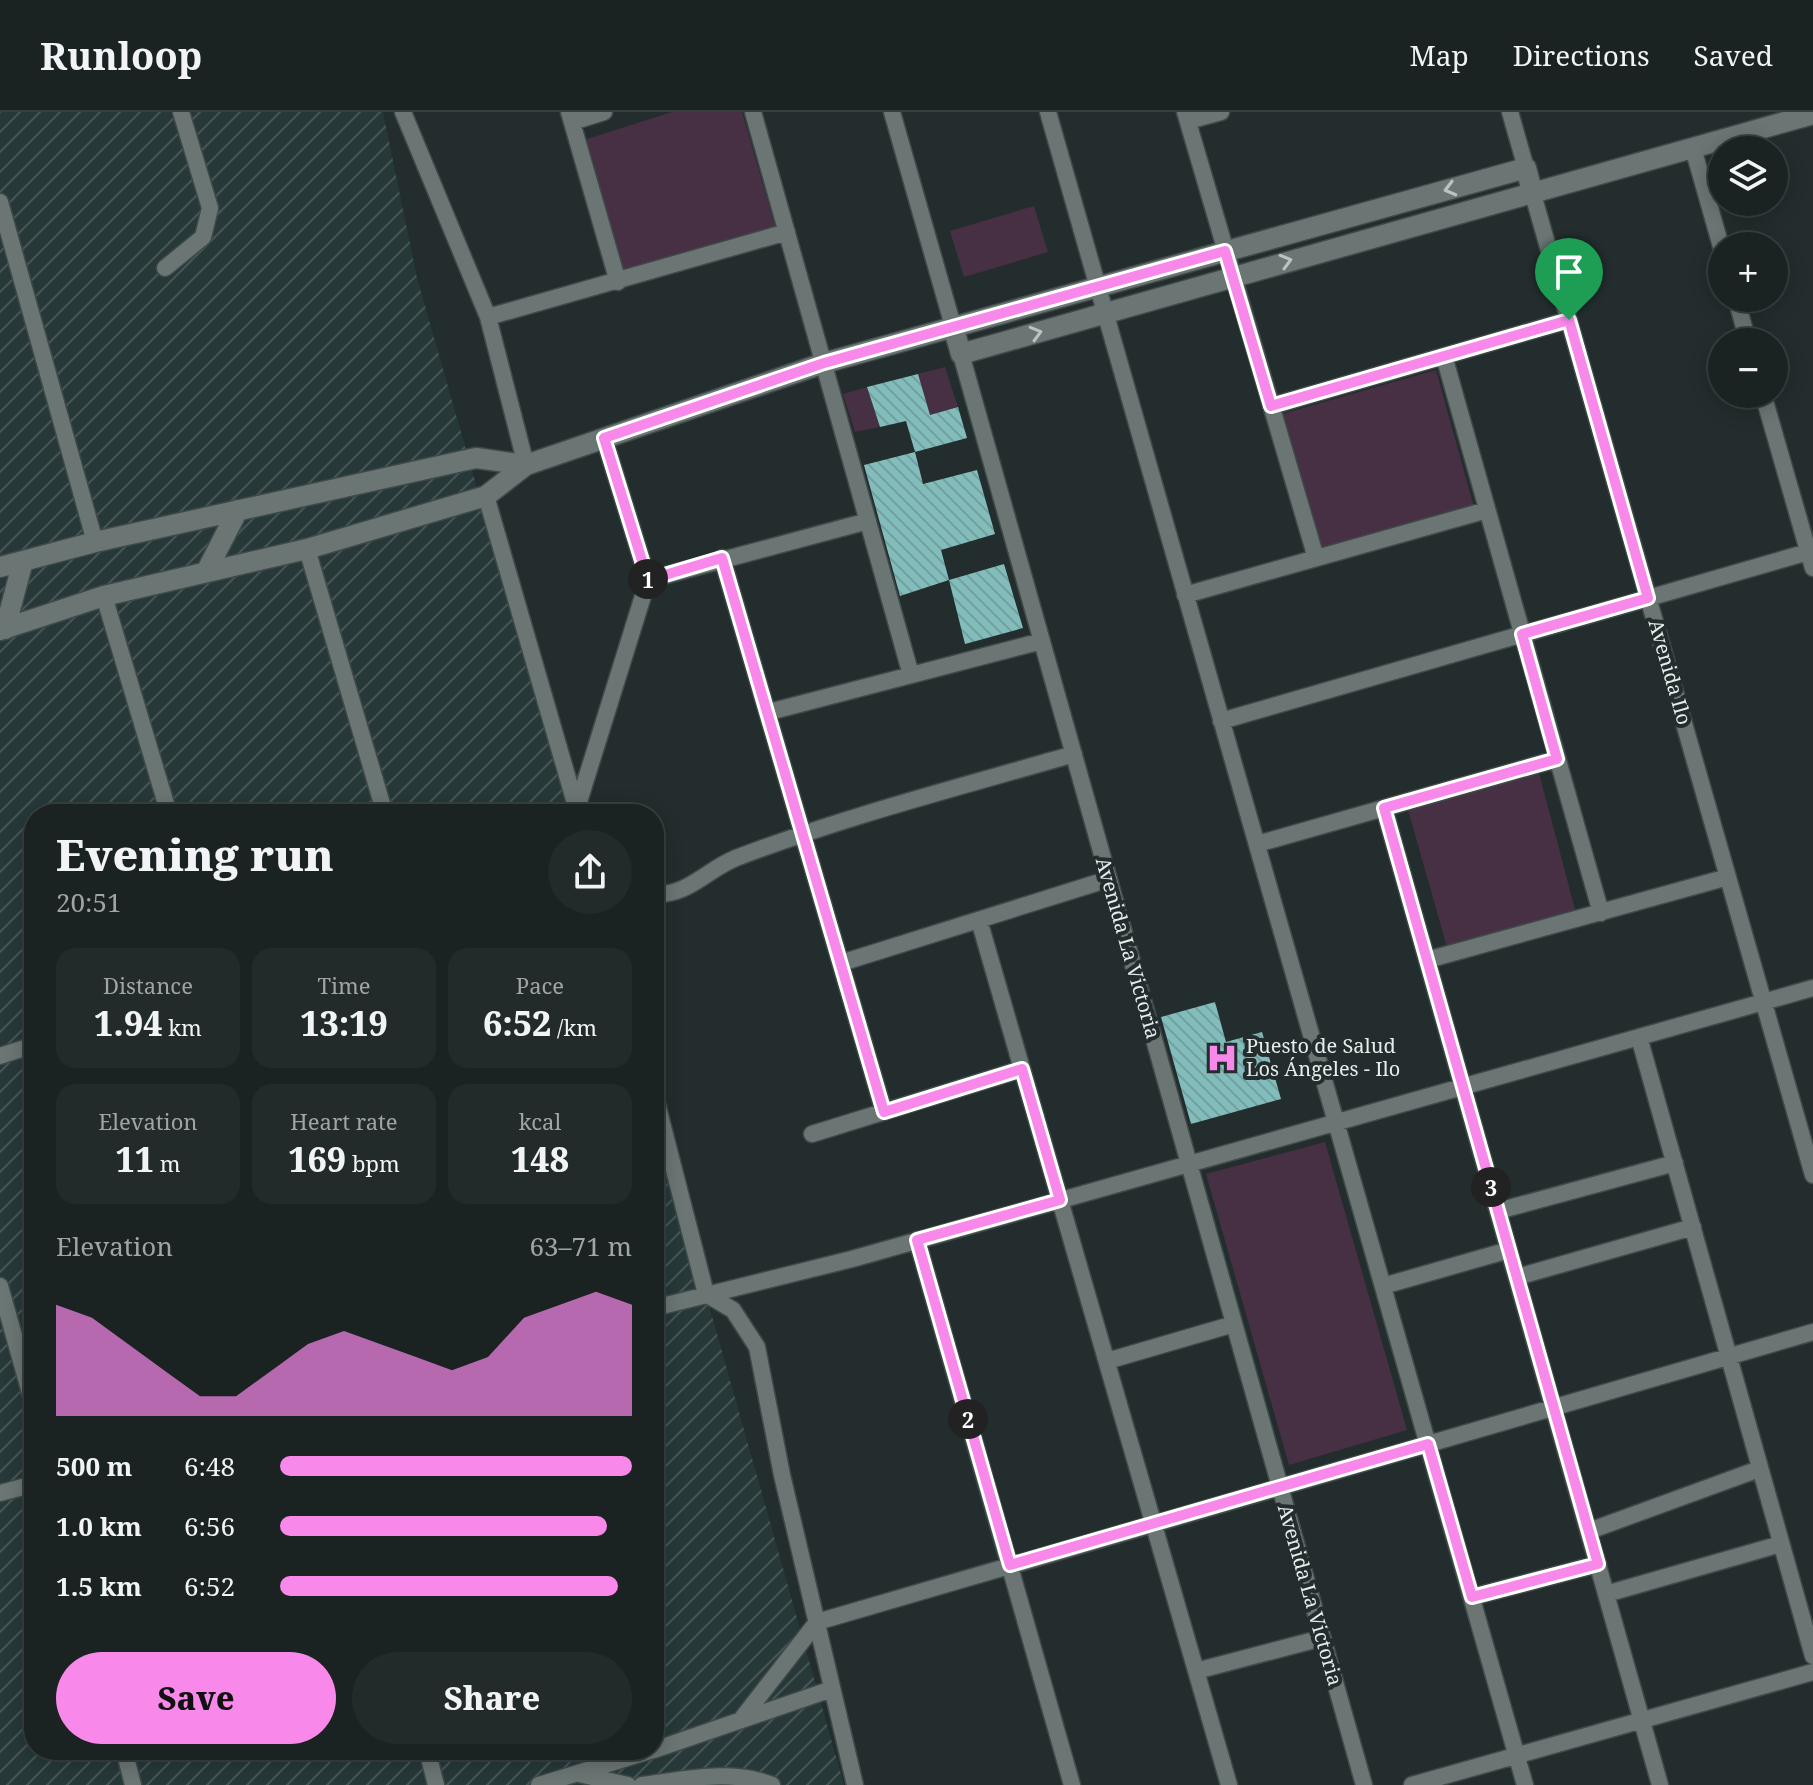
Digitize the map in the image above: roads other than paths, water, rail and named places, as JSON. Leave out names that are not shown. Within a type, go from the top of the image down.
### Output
[{"type":"street","points":[[165,268],[203,237],[210,208],[181,112]]},
{"type":"street","points":[[403,112],[488,317],[526,465]]},
{"type":"street","points":[[604,112],[570,117],[618,282]]},
{"type":"street","points":[[753,112],[911,675]]},
{"type":"street","name":"Avenida La Victoria","points":[[892,112],[1364,1785]]},
{"type":"street","points":[[1048,112],[1525,1785]]},
{"type":"street","points":[[1221,112],[1187,117],[1316,558]]},
{"type":"street","points":[[3,630],[104,596],[307,549],[486,496],[526,465],[824,363],[1526,168],[1510,112]]},
{"type":"street","points":[[961,354],[1813,114]]},
{"type":"street","points":[[1693,148],[1717,232]]},
{"type":"street","name":"Avenida Ilo","points":[[1526,168],[1813,1175]]},
{"type":"street","points":[[0,202],[95,542]]},
{"type":"street","points":[[488,317],[787,232]]},
{"type":"street","points":[[1271,406],[1569,320]]},
{"type":"street","points":[[1444,356],[1601,913]]},
{"type":"street","points":[[1221,721],[1648,598],[1811,560],[1767,408]]},
{"type":"street","points":[[580,804],[648,580],[604,438]]},
{"type":"street","points":[[0,567],[95,542],[476,458],[526,465]]},
{"type":"street","points":[[486,496],[576,804]]},
{"type":"street","points":[[206,572],[238,510]]},
{"type":"street","points":[[1185,595],[1487,510]]},
{"type":"street","points":[[648,580],[868,521]]},
{"type":"street","points":[[307,549],[382,804]]},
{"type":"street","points":[[722,558],[884,1112]]},
{"type":"street","points":[[3,630],[23,561]]},
{"type":"street","points":[[104,596],[166,804]]},
{"type":"street","points":[[769,712],[1042,641]]},
{"type":"street","points":[[664,893],[682,891],[726,862],[804,832],[1074,754]]},
{"type":"street","points":[[1257,844],[1557,759]]},
{"type":"street","points":[[1384,808],[1660,1785]]},
{"type":"street","points":[[1427,960],[1728,877]]},
{"type":"street","points":[[841,963],[1109,879]]},
{"type":"street","points":[[979,920],[1229,1785]]},
{"type":"street","points":[[664,1305],[917,1240],[1813,988]]},
{"type":"street","points":[[1639,1037],[1813,1656]]},
{"type":"street","points":[[0,1056],[24,1048]]},
{"type":"street","points":[[812,1134],[1022,1069]]},
{"type":"street","points":[[664,1131],[706,1294],[733,1310],[757,1347],[782,1475],[855,1785]]},
{"type":"street","points":[[1498,1211],[1675,1163]]},
{"type":"street","points":[[1517,1277],[1693,1227]]},
{"type":"street","points":[[917,1240],[1072,1785]]},
{"type":"street","points":[[1383,1286],[1509,1250]]},
{"type":"street","points":[[0,1286],[24,1371]]},
{"type":"street","points":[[1107,1361],[1234,1324]]},
{"type":"street","points":[[743,1717],[817,1622],[1813,1332]]},
{"type":"street","points":[[1589,1531],[1759,1469]]},
{"type":"street","points":[[0,1493],[24,1487]]},
{"type":"street","points":[[1606,1594],[1781,1544]]},
{"type":"street","points":[[1472,1597],[1598,1564]]},
{"type":"street","points":[[1196,1671],[1322,1638]]},
{"type":"street","points":[[1412,1785],[1813,1672]]},
{"type":"street","points":[[664,1746],[832,1689]]},
{"type":"street","points":[[127,1760],[133,1785]]},
{"type":"street","points":[[430,1760],[436,1785]]},
{"type":"street","points":[[539,1785],[615,1760]]},
{"type":"street","points":[[577,1774],[628,1785]]},
{"type":"street","points":[[642,1785],[692,1778],[753,1777],[772,1785]]},
{"type":"place","name":"Puesto de Salud Los Ángeles - Ilo","points":[[1222,1058]]}]
